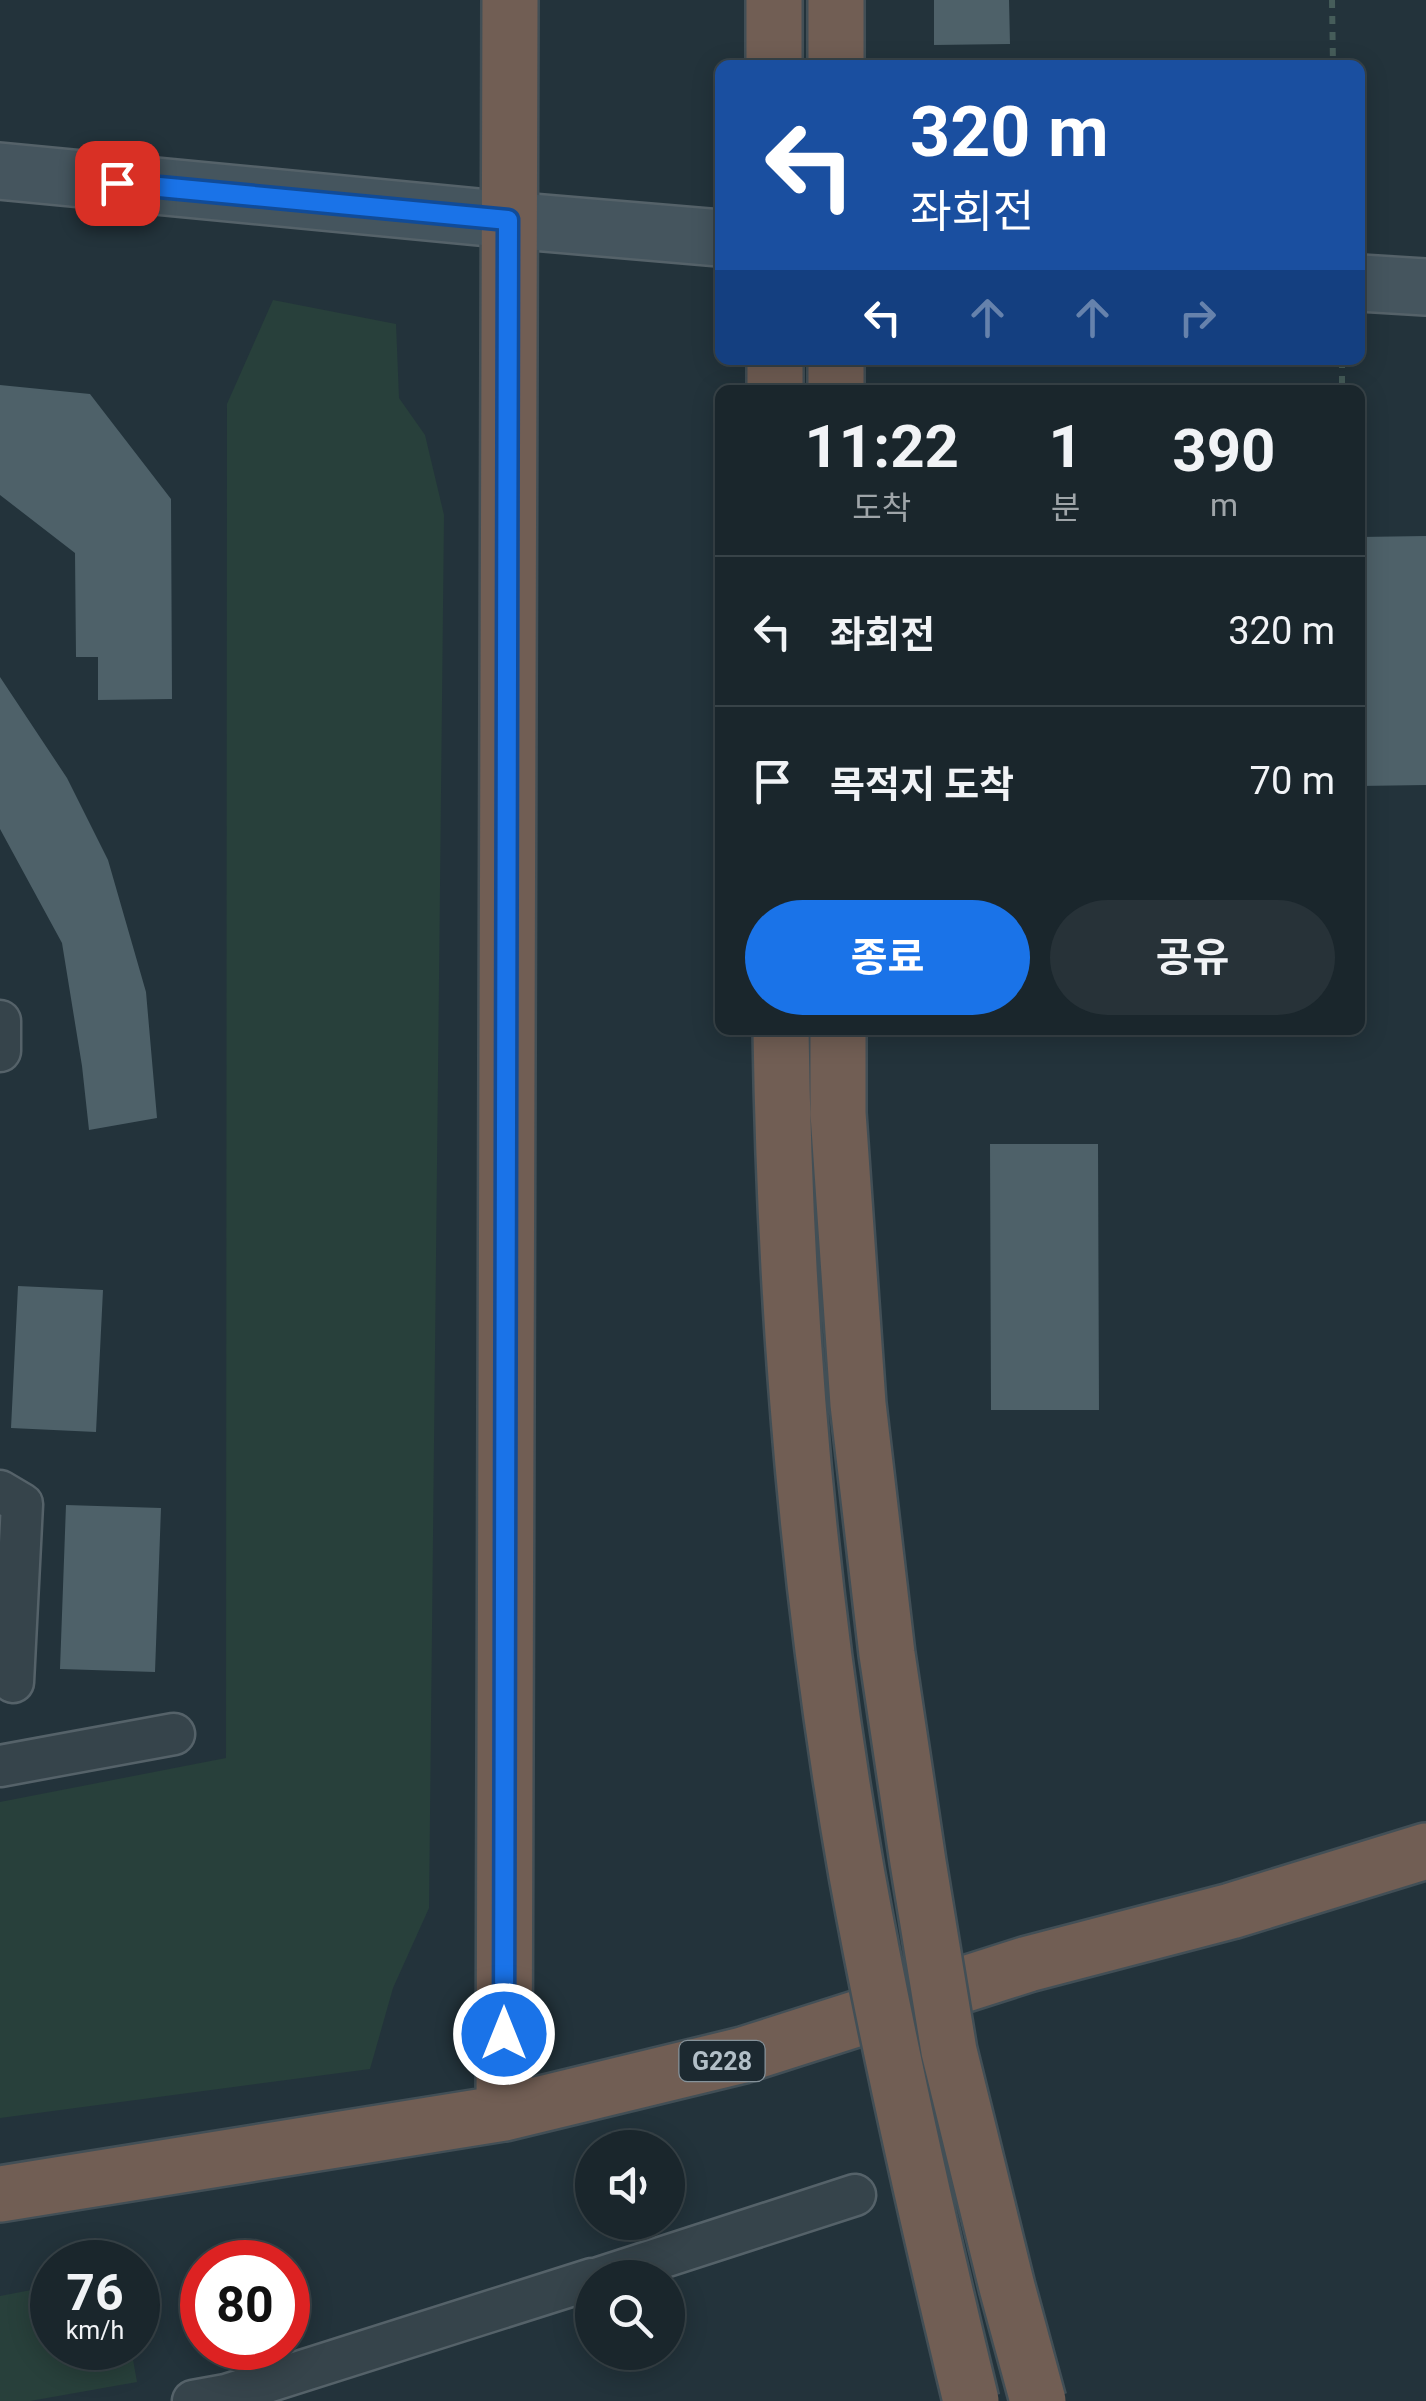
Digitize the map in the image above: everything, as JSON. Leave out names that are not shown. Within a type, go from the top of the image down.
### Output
[{"type":"highway","points":[[504,2113],[510,0]]},
{"type":"highway","points":[[774,0],[774,60]]},
{"type":"highway","points":[[836,0],[836,60]]},
{"type":"highway","points":[[781,1035],[782,1138],[798,1406],[824,1648],[858,1874],[908,2122],[971,2401]]},
{"type":"highway","points":[[838,1035],[838,1113],[858,1404],[890,1673],[950,2051],[1038,2401]]},
{"type":"highway","name":"G228","points":[[0,2194],[504,2113],[743,2056],[1028,1964],[1231,1911],[1426,1851]]},
{"type":"main road","points":[[0,172],[715,238]]},
{"type":"main road","points":[[1365,283],[1426,287]]},
{"type":"street","points":[[0,1021],[0,1051]]},
{"type":"street","points":[[0,1491],[22,1504],[13,1682]]},
{"type":"street","points":[[0,1766],[174,1734]]},
{"type":"street","points":[[652,2260],[855,2195]]},
{"type":"street","points":[[193,2401],[226,2396],[575,2285]]},
{"type":"path","points":[[1332,0],[1333,60]]},
{"type":"green space","points":[[273,300],[396,324],[399,398],[425,435],[444,515],[429,1908],[393,1988],[370,2069],[0,2118],[0,1802],[226,1758],[227,404]]},
{"type":"green space","points":[[30,2290],[30,2370],[135,2370],[137,2382],[30,2401],[0,2401],[0,2296]]},
{"type":"building","points":[[934,0],[1009,0],[1010,44],[934,45]]},
{"type":"building","points":[[0,385],[90,394],[171,499],[172,699],[98,700],[98,657],[76,657],[75,553],[0,495]]},
{"type":"building","points":[[1426,536],[1426,785],[1365,786],[1365,537]]},
{"type":"building","points":[[0,677],[67,778],[108,860],[146,992],[157,1118],[89,1130],[62,943],[0,829]]},
{"type":"building","points":[[990,1144],[1098,1144],[1099,1410],[991,1410]]},
{"type":"building","points":[[18,1286],[103,1290],[96,1432],[11,1428]]},
{"type":"building","points":[[66,1505],[161,1508],[155,1672],[60,1669]]},
{"type":"route","points":[[117,183],[508,220],[504,2034]]}]
